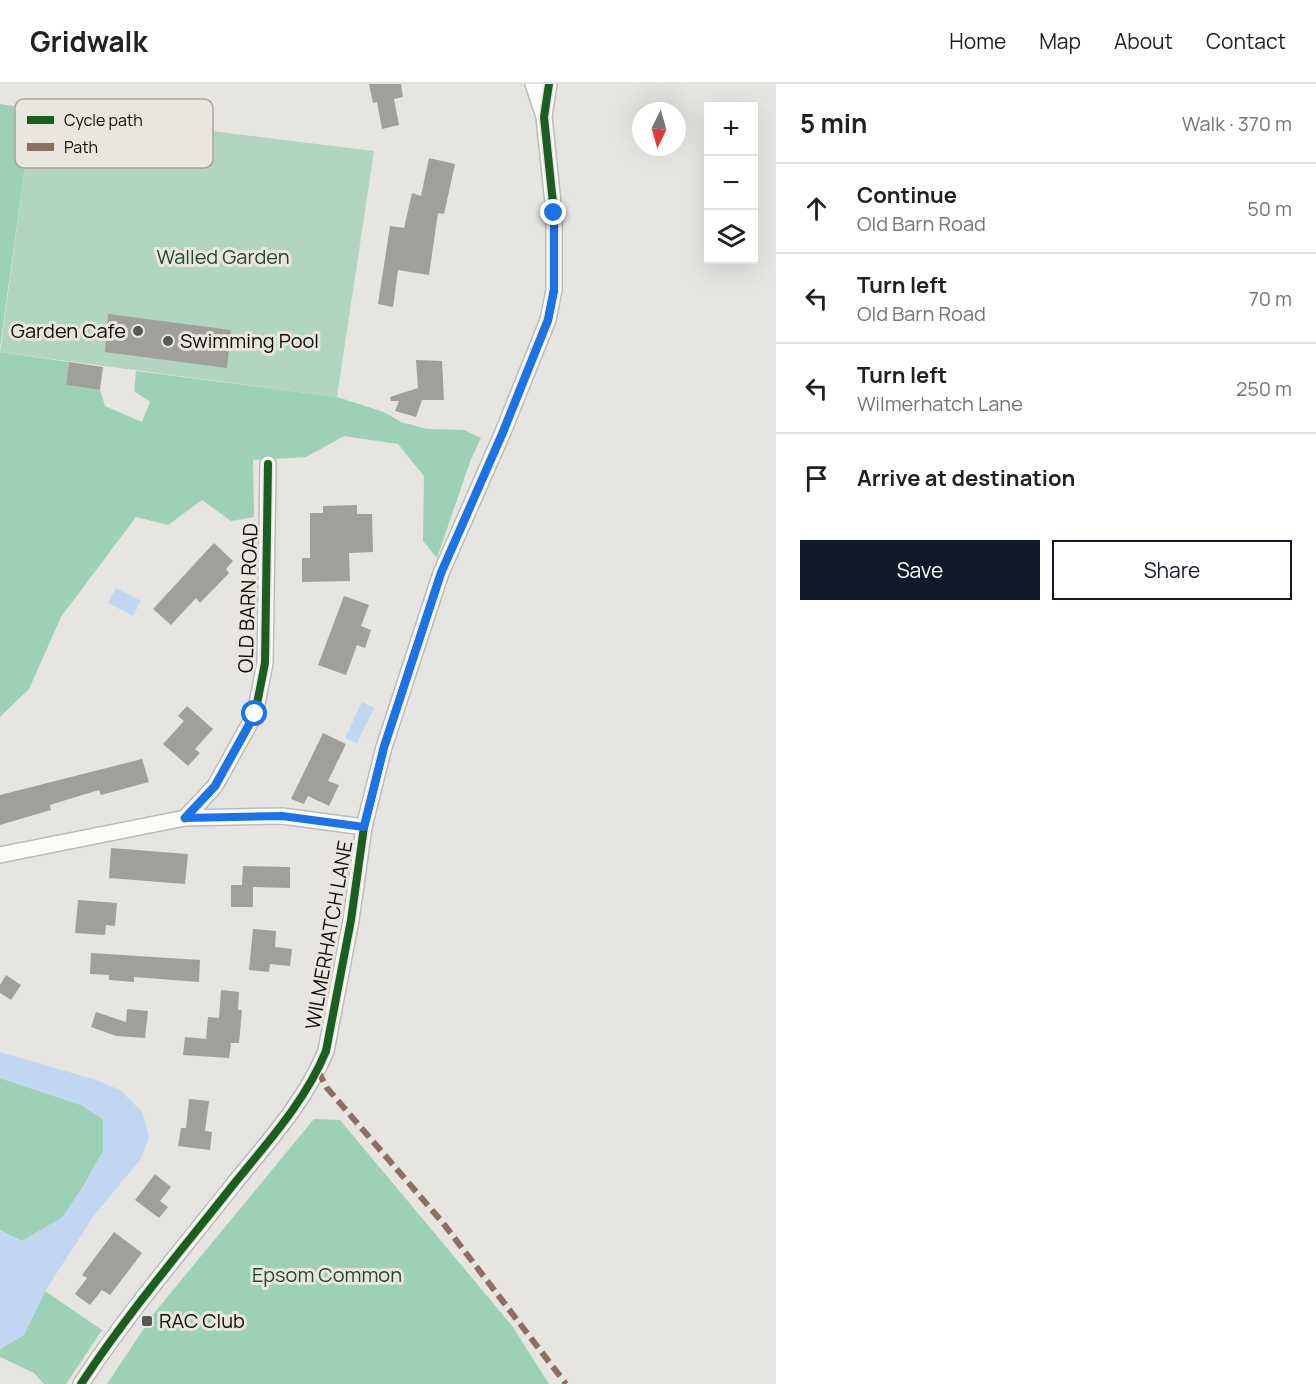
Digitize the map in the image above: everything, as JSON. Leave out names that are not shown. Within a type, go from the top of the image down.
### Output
[{"type":"street","points":[[532,84],[544,117]]},
{"type":"street","name":"WILMERHATCH LANE","points":[[81,1384],[114,1335],[288,1118],[318,1071],[326,1051],[339,988],[364,827],[384,747],[441,573],[503,432],[548,320],[554,290],[554,213],[544,117],[549,84]]},
{"type":"street","name":"OLD BARN ROAD","points":[[185,818],[215,786],[255,714],[265,663],[268,464]]},
{"type":"street","points":[[0,855],[185,818],[282,816],[364,827]]},
{"type":"green space","points":[[0,104],[15,106],[15,168],[25,168],[0,347]]},
{"type":"green space","name":"Walled Garden","points":[[213,131],[374,151],[337,397],[0,352],[25,168],[213,168]]},
{"type":"green space","points":[[0,352],[69,362],[66,385],[100,390],[105,406],[142,422],[150,402],[134,391],[136,371],[337,397],[384,412],[401,422],[427,429],[464,430],[481,438],[471,459],[437,558],[423,541],[424,476],[398,444],[344,436],[306,457],[253,460],[254,517],[231,521],[202,500],[168,525],[136,517],[61,617],[29,689],[0,717]]},
{"type":"green space","points":[[0,1078],[81,1105],[103,1119],[103,1151],[63,1217],[22,1241],[0,1230]]},
{"type":"green space","name":"Epsom Common","points":[[314,1119],[340,1120],[513,1327],[549,1384],[107,1384],[155,1312]]},
{"type":"green space","points":[[45,1291],[102,1330],[66,1384],[44,1384],[34,1373],[0,1357],[0,1349],[24,1335]]},
{"type":"water","points":[[116,588],[141,601],[133,616],[108,603]]},
{"type":"water","points":[[362,702],[374,708],[357,743],[345,738]]},
{"type":"water","points":[[0,1052],[96,1080],[120,1090],[142,1112],[149,1137],[140,1160],[95,1214],[45,1291],[24,1335],[0,1349],[0,1230],[22,1241],[63,1217],[103,1151],[103,1119],[81,1105],[0,1078]]},
{"type":"building","points":[[369,84],[401,84],[403,97],[394,99],[399,125],[382,129],[377,102],[373,103]]},
{"type":"building","points":[[429,158],[455,164],[444,214],[438,213],[429,275],[398,270],[393,307],[378,304],[390,226],[404,228],[412,193],[421,196]]},
{"type":"building","name":"Swimming Pool","points":[[108,314],[231,330],[227,368],[105,352]]},
{"type":"building","points":[[416,360],[442,361],[444,400],[422,400],[416,417],[395,411],[399,401],[391,401],[390,397],[418,388]]},
{"type":"building","points":[[69,362],[103,367],[100,390],[66,385]]},
{"type":"building","points":[[357,505],[357,514],[372,514],[373,552],[349,553],[350,581],[302,582],[302,558],[310,558],[310,513],[323,513],[323,506]]},
{"type":"building","points":[[214,543],[233,561],[226,569],[229,573],[200,603],[196,598],[171,625],[153,609]]},
{"type":"building","points":[[344,596],[369,605],[361,626],[371,630],[365,648],[357,645],[346,675],[318,665]]},
{"type":"building","points":[[187,706],[213,729],[195,749],[200,753],[188,766],[163,744],[184,721],[178,716]]},
{"type":"building","points":[[323,733],[346,744],[328,781],[339,785],[329,806],[308,796],[304,804],[291,799]]},
{"type":"building","points":[[142,759],[149,782],[101,795],[99,790],[50,805],[51,810],[0,825],[0,795]]},
{"type":"building","points":[[111,848],[188,854],[185,884],[109,878]]},
{"type":"building","points":[[243,866],[290,867],[290,888],[253,887],[253,907],[231,907],[231,885],[242,885]]},
{"type":"building","points":[[78,900],[117,903],[115,926],[106,925],[105,935],[75,933]]},
{"type":"building","points":[[253,929],[276,931],[275,947],[292,949],[290,966],[270,964],[269,972],[249,970]]},
{"type":"building","points":[[91,953],[200,960],[199,982],[134,977],[134,982],[109,980],[109,975],[90,974]]},
{"type":"building","points":[[6,975],[21,985],[11,1000],[0,993],[0,985]]},
{"type":"building","points":[[221,990],[239,992],[238,1010],[242,1010],[239,1043],[231,1043],[229,1058],[183,1055],[185,1037],[206,1039],[208,1017],[219,1018]]},
{"type":"building","points":[[127,1009],[148,1011],[145,1038],[116,1036],[91,1027],[96,1012],[126,1022]]},
{"type":"building","points":[[189,1099],[209,1101],[205,1131],[212,1132],[210,1150],[178,1146],[181,1128],[186,1128]]},
{"type":"building","points":[[155,1174],[171,1187],[160,1201],[168,1207],[159,1218],[135,1200]]},
{"type":"building","points":[[114,1232],[142,1253],[110,1295],[102,1290],[90,1305],[75,1294],[87,1278],[82,1275]]},
{"type":"marked path","points":[[318,1071],[327,1088],[443,1223],[566,1384]]},
{"type":"cycle path","points":[[81,1384],[136,1308],[296,1105],[326,1051],[351,920],[364,827],[384,747],[441,573],[503,432],[548,320],[554,290],[554,213],[544,117],[549,84]]},
{"type":"cycle path","points":[[185,818],[215,786],[255,714],[265,663],[268,464]]},
{"type":"place","name":"Garden Cafe","points":[[138,331]]},
{"type":"place","name":"Swimming Pool","points":[[168,341]]},
{"type":"place","name":"RAC Club","points":[[147,1321]]},
{"type":"route","points":[[255,714],[215,786],[185,818],[282,816],[333,821],[364,827],[384,747],[441,573],[503,432],[548,320],[554,290],[554,213]]}]
